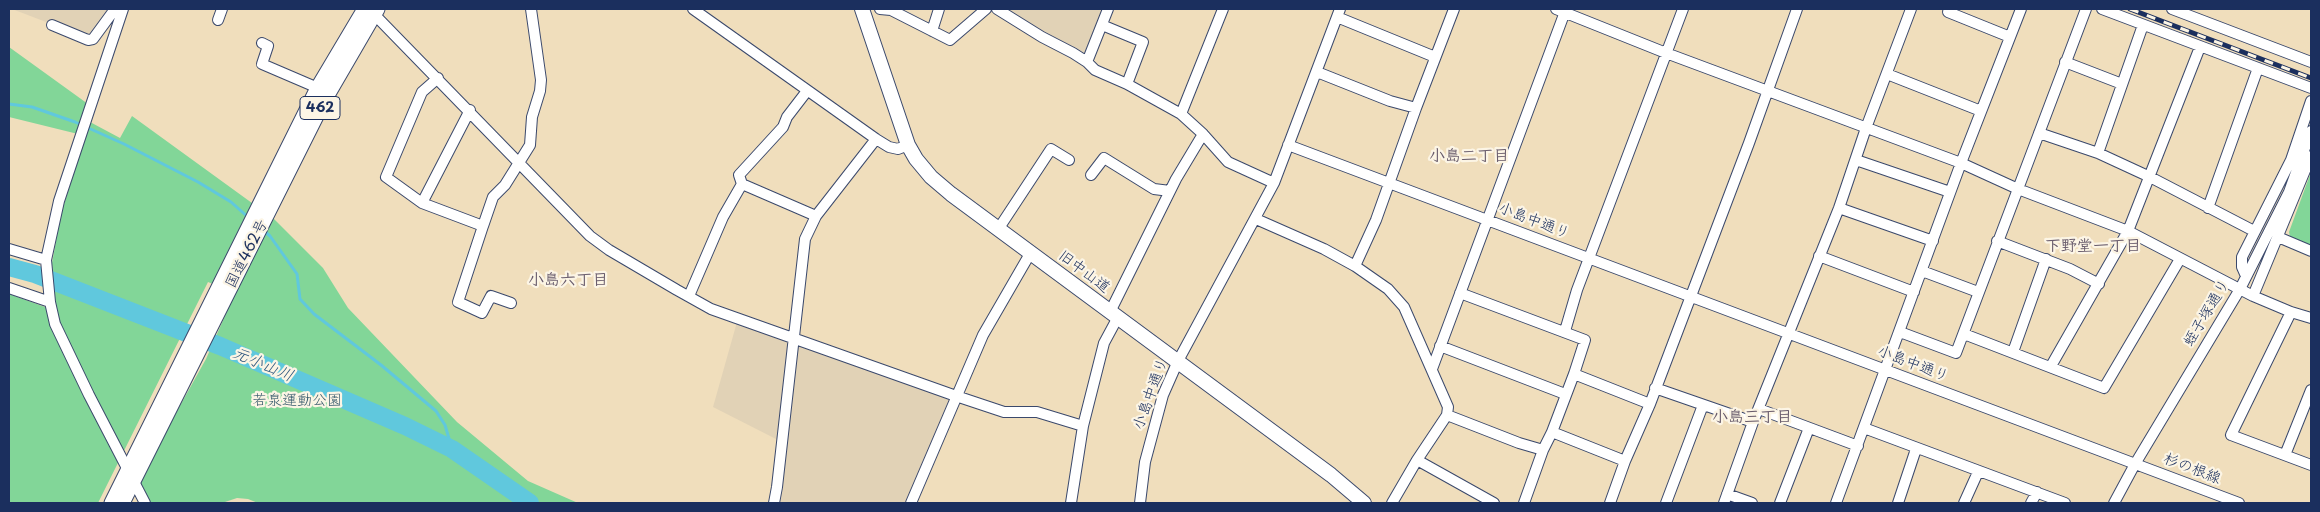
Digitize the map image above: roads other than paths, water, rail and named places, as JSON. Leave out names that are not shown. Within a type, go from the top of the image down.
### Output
[{"type":"highway","name":"国道462号","points":[[122,503],[132,474],[265,206],[318,88],[371,10]]},
{"type":"highway","name":"国道462号","points":[[265,206],[323,102],[371,10]]},
{"type":"highway","name":"国道462号","points":[[112,503],[132,474]]},
{"type":"main road","name":"旧中山道","points":[[862,9],[908,145],[916,159],[931,177],[951,194],[1032,252],[1331,475],[1364,503]]},
{"type":"street","points":[[52,25],[88,40],[93,39],[115,9]]},
{"type":"street","points":[[123,9],[59,201],[46,263],[50,298],[62,339],[145,503]]},
{"type":"street","points":[[218,20],[222,9]]},
{"type":"street","points":[[511,303],[491,296],[482,313],[458,302],[493,198],[506,184],[518,162],[530,146],[532,117],[540,91],[531,9]]},
{"type":"street","points":[[693,9],[876,140],[889,147],[898,149],[908,145]]},
{"type":"street","points":[[880,9],[906,13],[932,31],[950,40],[986,9]]},
{"type":"street","points":[[932,31],[939,9]]},
{"type":"street","points":[[997,9],[1042,37],[1088,62],[1095,70],[1127,84],[1181,114],[1203,134],[1228,162],[1274,183]]},
{"type":"street","points":[[1088,62],[1108,9]]},
{"type":"street","points":[[1181,114],[1223,9]]},
{"type":"street","points":[[1355,266],[1376,220],[1454,9]]},
{"type":"street","points":[[1565,331],[1589,258],[1683,9]]},
{"type":"street","points":[[1610,503],[1624,461],[1650,404],[1749,143],[1766,90],[1797,9]]},
{"type":"street","points":[[1752,503],[1725,499],[1753,422],[1839,208],[1866,128],[1911,9]]},
{"type":"street","points":[[1949,9],[1948,12],[2010,37]]},
{"type":"street","points":[[1836,503],[1950,192],[2021,9]]},
{"type":"street","points":[[1900,332],[1956,353],[2086,9]]},
{"type":"street","points":[[2102,9],[2311,88]]},
{"type":"street","points":[[2172,9],[2311,62]]},
{"type":"street","points":[[371,10],[470,110],[590,236],[609,250],[711,309],[1004,412],[1037,412],[1084,426]]},
{"type":"street","points":[[1432,369],[1488,219],[1562,10],[1666,53],[1961,163],[2018,189],[2128,231],[2253,296],[2290,312],[2311,318]]},
{"type":"street","points":[[1288,145],[1339,13],[1435,58]]},
{"type":"street","points":[[1102,25],[1143,42],[1127,84]]},
{"type":"street","points":[[2098,153],[2143,25]]},
{"type":"street","points":[[262,43],[268,46],[262,64],[318,88]]},
{"type":"street","points":[[2051,366],[2128,231],[2200,47]]},
{"type":"street","points":[[2065,62],[2122,84]]},
{"type":"street","points":[[2208,208],[2258,68]]},
{"type":"street","points":[[1317,72],[1390,101],[1416,108]]},
{"type":"street","points":[[1887,74],[1981,111]]},
{"type":"street","points":[[438,78],[422,92],[386,177],[422,203],[482,226]]},
{"type":"street","points":[[807,91],[787,117],[783,127],[739,175],[742,184],[816,216]]},
{"type":"street","points":[[2248,272],[2242,267],[2242,257],[2291,160],[2311,101]]},
{"type":"street","points":[[422,203],[470,110]]},
{"type":"street","name":"蛭子塚通り","points":[[2114,503],[2135,464],[2240,289],[2289,192],[2311,131]]},
{"type":"street","points":[[2039,133],[2098,153],[2150,177],[2254,231]]},
{"type":"street","points":[[1071,503],[1084,426],[1104,343],[1114,314],[1170,191],[1203,134]]},
{"type":"street","points":[[774,503],[778,487],[805,240],[816,216],[876,140]]},
{"type":"street","name":"小島中通り","points":[[1140,503],[1145,462],[1163,395],[1178,361],[1274,183],[1288,145],[2135,464]]},
{"type":"street","points":[[999,228],[1051,149],[1069,160]]},
{"type":"street","points":[[2253,296],[2311,156]]},
{"type":"street","points":[[1091,175],[1104,158],[1154,189],[1170,191]]},
{"type":"street","points":[[1856,160],[1950,192]]},
{"type":"street","points":[[689,296],[723,217],[742,184]]},
{"type":"street","points":[[1839,208],[1933,241]]},
{"type":"street","points":[[1256,218],[1324,249],[1355,266],[1388,289],[1404,307],[1448,406],[1448,415],[1417,460],[1392,503]]},
{"type":"street","points":[[2278,238],[2311,251]]},
{"type":"street","points":[[1997,241],[2046,259],[2099,284]]},
{"type":"street","points":[[9,250],[46,263]]},
{"type":"street","points":[[911,503],[984,335],[1032,252]]},
{"type":"street","points":[[1819,256],[1914,292]]},
{"type":"street","points":[[2013,352],[2046,259]]},
{"type":"street","points":[[1964,334],[2104,388],[2180,259]]},
{"type":"street","points":[[1922,271],[1978,292]]},
{"type":"street","points":[[9,288],[50,298]]},
{"type":"street","points":[[1460,292],[1585,340],[1574,374],[1524,503]]},
{"type":"street","points":[[2290,312],[2231,435],[2311,465]]},
{"type":"street","points":[[1440,346],[1565,394]]},
{"type":"street","points":[[1574,374],[1650,404]]},
{"type":"street","points":[[1655,388],[1753,422]]},
{"type":"street","points":[[2285,454],[2311,390]]},
{"type":"street","points":[[1666,503],[1703,405]]},
{"type":"street","points":[[1759,409],[1858,446]]},
{"type":"street","points":[[1448,415],[1519,443],[1543,450]]},
{"type":"street","points":[[1780,503],[1809,428]]},
{"type":"street","points":[[1864,428],[2065,503]]},
{"type":"street","points":[[1552,432],[1624,461]]},
{"type":"street","points":[[1898,503],[1916,448]]},
{"type":"street","points":[[1417,460],[1494,503]]},
{"type":"street","name":"杉の根線","points":[[2135,464],[2239,503]]},
{"type":"street","points":[[1964,503],[1978,472]]},
{"type":"street","points":[[2032,503],[2037,492]]},
{"type":"waterway","points":[[9,104],[32,107],[75,122],[124,144],[198,182],[231,202],[249,218]]},
{"type":"waterway","points":[[263,230],[270,236],[297,274],[300,299],[314,314],[381,365],[436,411],[445,425],[452,449]]},
{"type":"waterway","name":"元小山川","points":[[9,267],[35,274],[220,346],[405,426],[452,449],[530,503]]},
{"type":"railway","points":[[2130,9],[2311,78]]},
{"type":"district","name":"小島二丁目","points":[[1469,157]]},
{"type":"district","name":"下野堂一丁目","points":[[2093,247]]},
{"type":"district","name":"小島六丁目","points":[[568,281]]},
{"type":"district","name":"小島三丁目","points":[[1752,418]]},
{"type":"park label","name":"若泉運動公園","points":[[297,401]]}]
